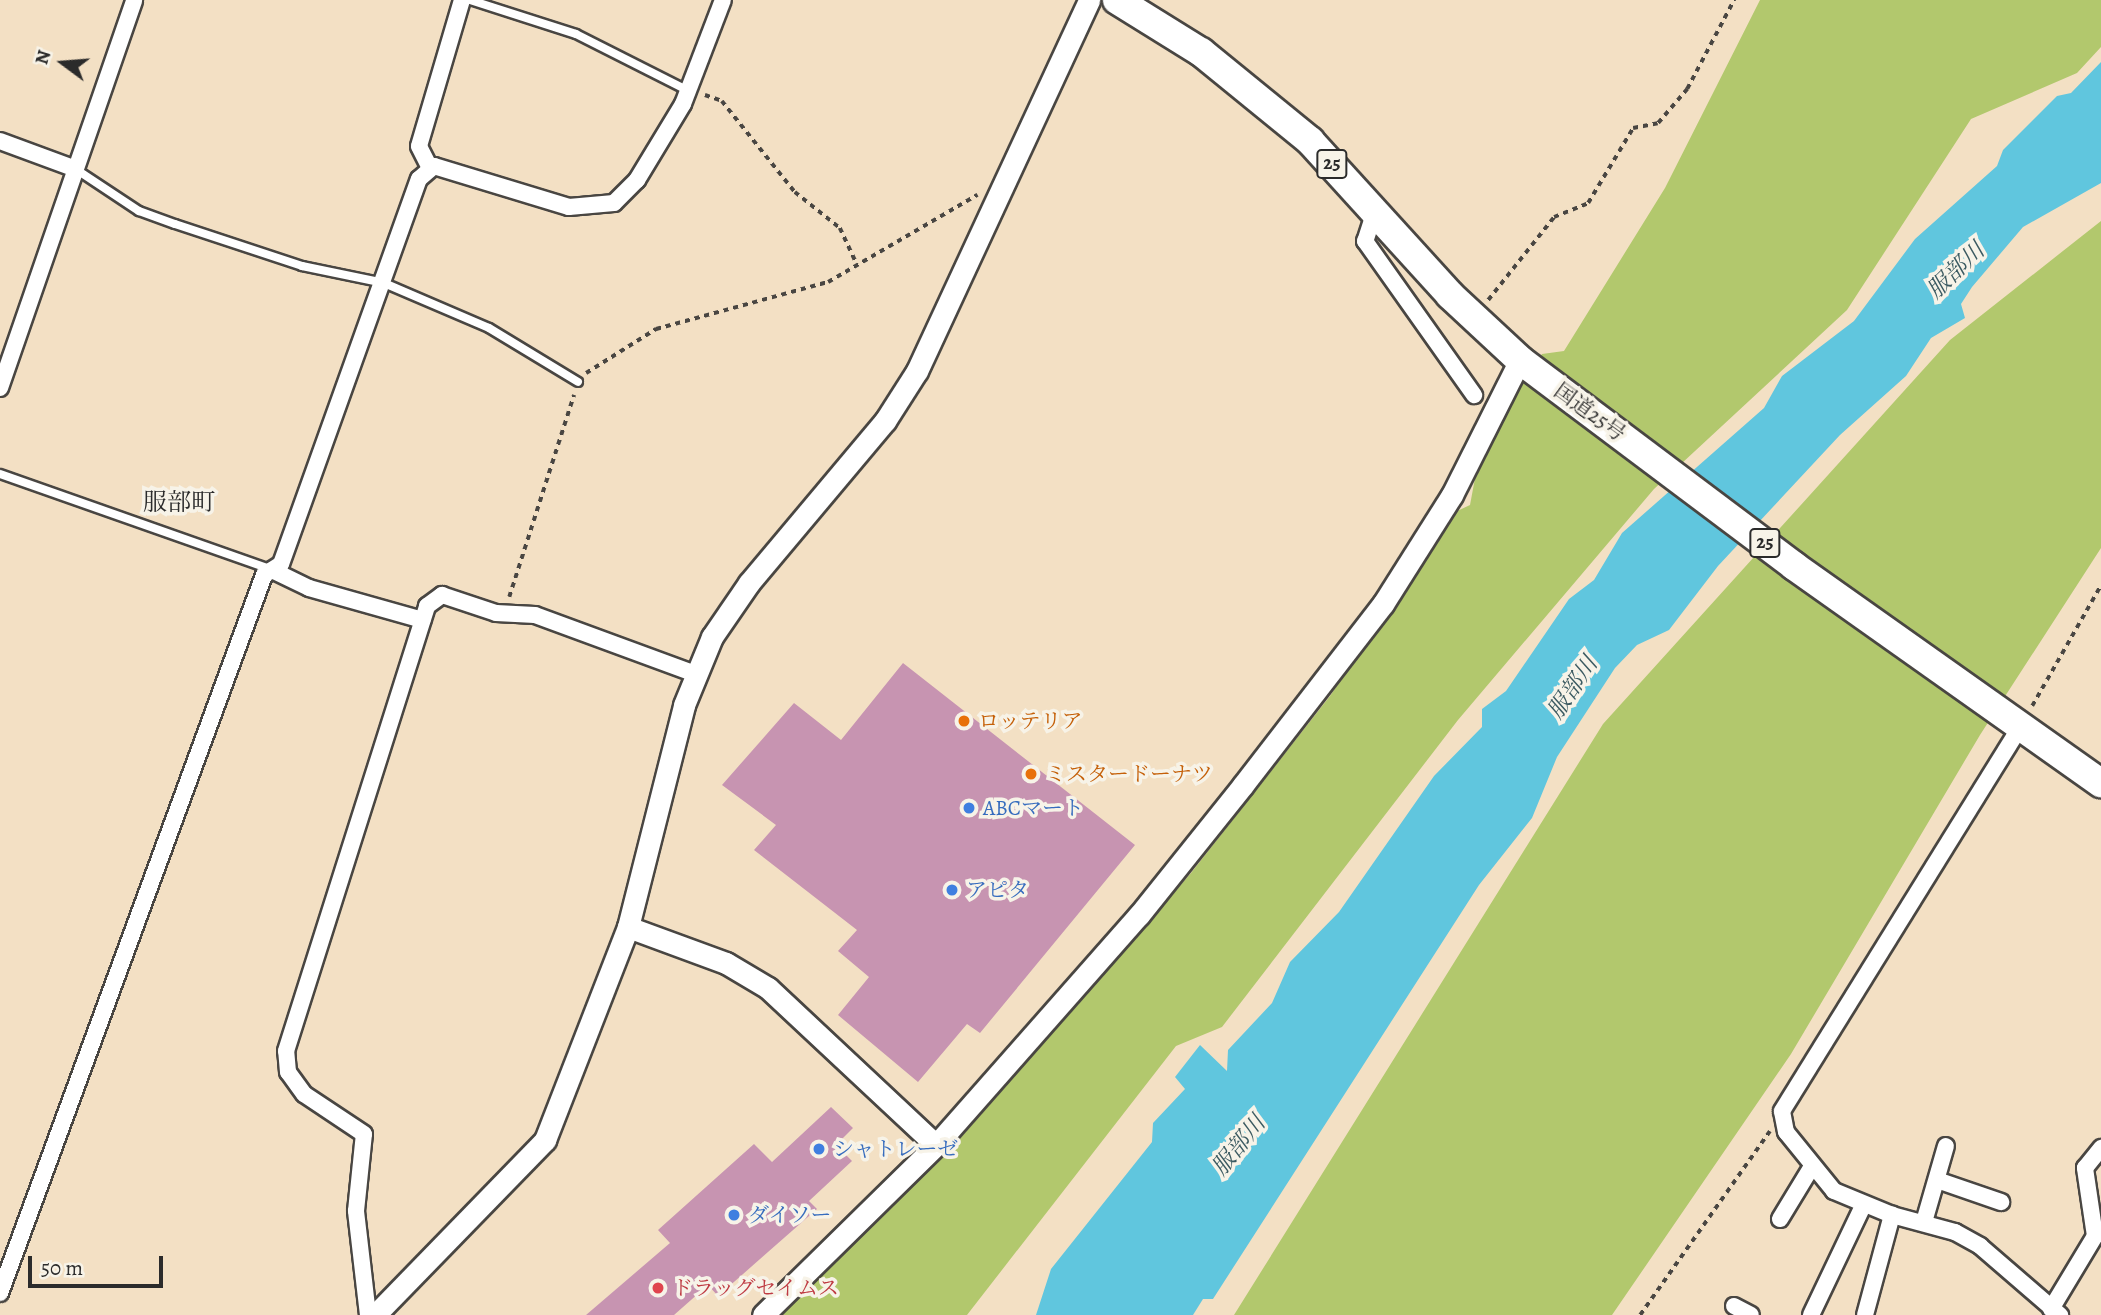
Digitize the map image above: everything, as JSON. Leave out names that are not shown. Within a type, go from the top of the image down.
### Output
[{"type":"highway","name":"国道25号","points":[[1117,0],[1247,87],[1375,211],[1473,317],[1520,360],[2101,783]]},
{"type":"street","points":[[0,388],[134,0]]},
{"type":"street","points":[[462,0],[419,146],[429,166],[569,207],[602,208],[637,180],[690,91],[723,0]]},
{"type":"street","points":[[375,1315],[540,1149],[628,927],[695,674],[737,597],[900,398],[1089,0]]},
{"type":"street","points":[[0,141],[74,168]]},
{"type":"street","points":[[0,1293],[264,575],[281,564],[429,166]]},
{"type":"street","points":[[1375,211],[1365,241],[1474,395]]},
{"type":"street","points":[[763,1315],[936,1145],[1139,915],[1362,634],[1452,495],[1520,360]]},
{"type":"street","points":[[272,570],[309,588],[423,620]]},
{"type":"street","points":[[368,1315],[356,1211],[365,1134],[304,1094],[291,1080],[286,1051],[427,606],[442,595],[496,613],[535,615],[695,674]]},
{"type":"street","points":[[2017,723],[1782,1111],[1782,1124],[1811,1168],[1863,1206],[1924,1222],[1980,1246],[2056,1312],[2098,1236],[2085,1168],[2101,1148]]},
{"type":"street","points":[[628,927],[726,963],[768,988],[936,1145]]},
{"type":"street","points":[[1924,1222],[1946,1146]]},
{"type":"street","points":[[1780,1219],[1811,1168]]},
{"type":"street","points":[[1937,1180],[2001,1202]]},
{"type":"street","points":[[1811,1315],[1863,1206]]},
{"type":"street","points":[[1865,1315],[1892,1215]]},
{"type":"street","points":[[1734,1306],[1751,1315]]},
{"type":"lane","points":[[470,0],[576,34],[690,91]]},
{"type":"lane","points":[[74,168],[139,211],[302,266],[384,283],[489,328],[578,382]]},
{"type":"lane","points":[[0,474],[272,570]]},
{"type":"path","points":[[1473,317],[1554,218],[1588,203],[1633,128],[1658,122],[1687,89],[1734,0]]},
{"type":"path","points":[[690,91],[722,101],[795,192],[840,228],[858,264]]},
{"type":"path","points":[[496,613],[510,596],[578,382],[656,329],[817,287],[987,189],[998,190]]},
{"type":"path","points":[[2017,723],[2101,585]]},
{"type":"path","points":[[1640,1315],[1773,1128],[1782,1124]]},
{"type":"green space","points":[[1760,0],[2101,0],[2101,47],[2077,73],[1971,119],[1847,310],[1654,489],[1458,720],[1222,1027],[1176,1046],[967,1315],[778,1315],[948,1152],[1191,873],[1330,696],[1453,513],[1470,505],[1476,473],[1521,384],[1542,354],[1564,351],[1665,188]]},
{"type":"green space","points":[[2101,221],[2101,548],[1980,735],[1791,1054],[1612,1315],[1234,1315],[1603,724],[1950,340]]},
{"type":"water","name":"服部川","points":[[2101,62],[2101,183],[2023,227],[1961,304],[1965,318],[1931,338],[1906,376],[1840,435],[1718,566],[1669,630],[1637,645],[1615,668],[1557,757],[1532,818],[1479,885],[1213,1299],[1203,1299],[1193,1315],[1036,1315],[1051,1269],[1152,1142],[1153,1123],[1185,1089],[1175,1077],[1200,1045],[1227,1071],[1228,1050],[1272,1003],[1290,962],[1339,912],[1434,776],[1482,727],[1482,709],[1506,691],[1569,599],[1594,580],[1622,533],[1764,408],[1782,376],[1854,321],[1915,239],[1997,166],[2003,150],[2057,96],[2071,93]]},
{"type":"building","name":"アピタ","points":[[903,663],[1135,845],[980,1033],[967,1024],[918,1082],[838,1015],[869,977],[838,951],[857,930],[754,850],[776,825],[722,785],[794,703],[841,740]]},
{"type":"building","points":[[831,1107],[853,1128],[836,1145],[852,1161],[809,1201],[817,1209],[718,1296],[708,1285],[674,1315],[586,1315],[670,1243],[658,1230],[754,1144],[772,1162]]},
{"type":"place","name":"ロッテリア","points":[[964,721]]},
{"type":"place","name":"ミスタードーナツ","points":[[1031,774]]},
{"type":"place","name":"ABCマート","points":[[969,808]]},
{"type":"place","name":"アピタ","points":[[952,890]]},
{"type":"place","name":"シャトレーゼ","points":[[819,1149]]},
{"type":"place","name":"ダイソー","points":[[734,1215]]},
{"type":"place","name":"ドラッグセイムス","points":[[658,1288]]},
{"type":"district","name":"服部町","points":[[179,503]]}]
